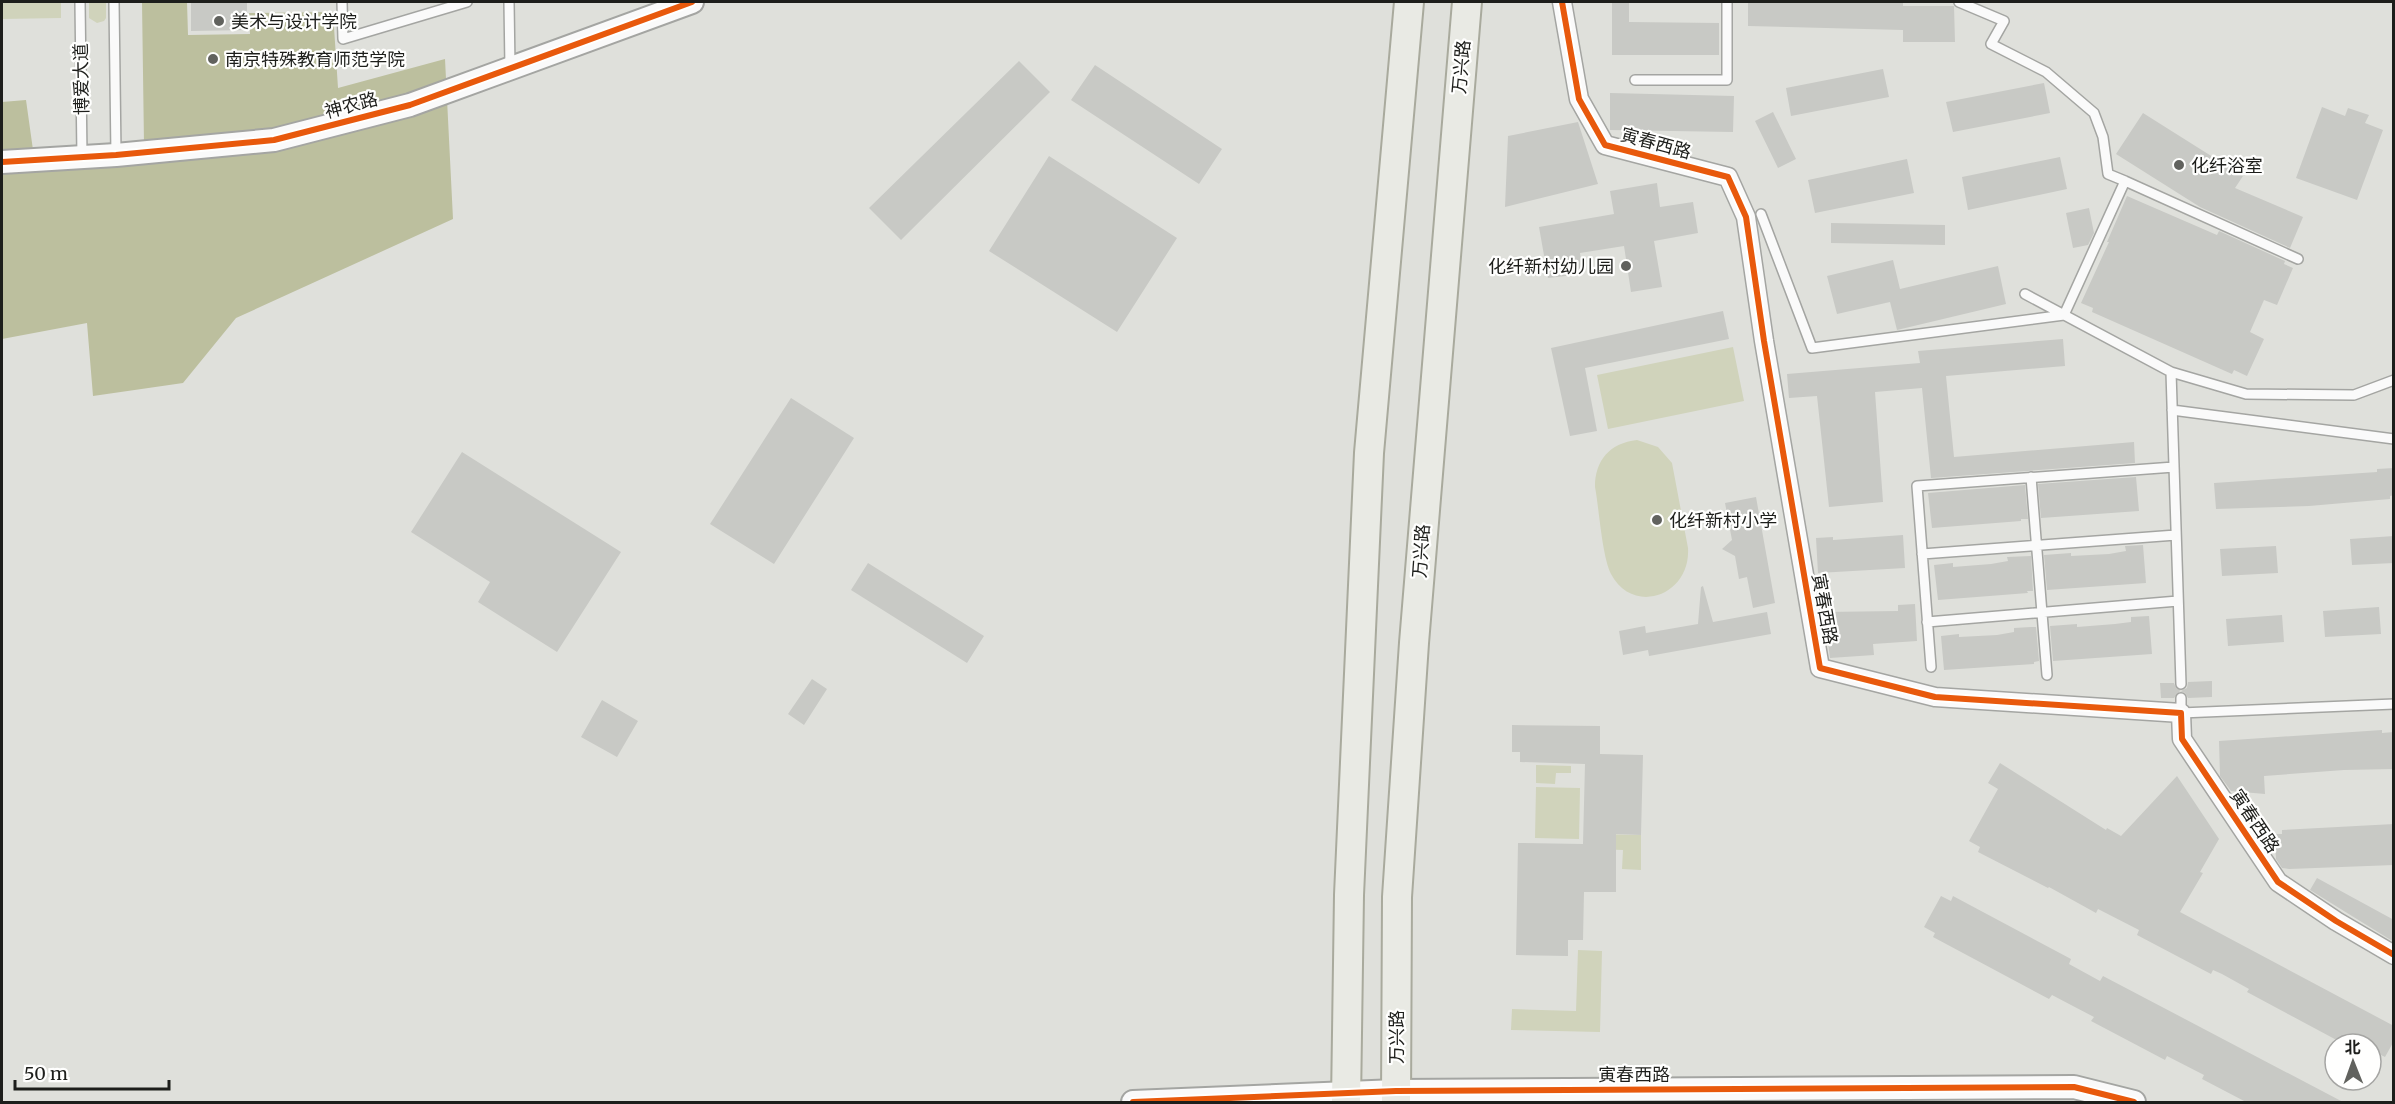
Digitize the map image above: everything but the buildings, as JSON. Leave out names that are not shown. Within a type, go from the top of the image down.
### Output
[{"type":"main road","points":[[1346,1097],[1349,895],[1369,453],[1409,2]]},
{"type":"main road","name":"万兴路","points":[[1396,1097],[1398,886],[1414,632],[1467,2]]},
{"type":"street","name":"神农路","points":[[2,162],[82,158],[274,140],[410,105],[692,2]]},
{"type":"street","name":"寅春西路","points":[[1562,2],[1579,99],[1605,145],[1728,177],[1746,217],[1764,341],[1820,668],[1935,697],[2181,705],[2182,739],[2278,882],[2336,921],[2394,955]]},
{"type":"street","name":"寅春西路","points":[[1133,1102],[1346,1097],[1792,1095],[2074,1087],[2134,1102]]},
{"type":"lane","name":"博爱大道","points":[[80,2],[82,158]]},
{"type":"lane","name":"博爱大道","points":[[114,2],[116,155]]},
{"type":"lane","points":[[342,2],[343,39],[467,2]]},
{"type":"lane","points":[[509,2],[510,68]]},
{"type":"lane","points":[[1635,80],[1727,80],[1727,2]]},
{"type":"lane","points":[[1959,2],[2004,21],[1991,44],[2046,72],[2094,113],[2103,137],[2108,174],[2298,260]]},
{"type":"lane","points":[[2064,315],[2125,181]]},
{"type":"lane","points":[[1761,214],[1812,348],[2064,315]]},
{"type":"lane","points":[[2025,294],[2171,372],[2246,394],[2354,395],[2394,380]]},
{"type":"lane","points":[[2171,372],[2181,684]]},
{"type":"lane","points":[[2172,410],[2394,439]]},
{"type":"lane","points":[[1930,667],[1917,486],[2174,467]]},
{"type":"lane","points":[[2031,477],[2047,675]]},
{"type":"lane","points":[[1922,554],[2176,535]]},
{"type":"lane","points":[[1927,622],[2178,601]]},
{"type":"lane","points":[[2181,705],[2394,704]]},
{"type":"green space","points":[[2,2],[61,2],[61,18],[2,19]]},
{"type":"green space","points":[[89,2],[106,2],[104,21],[97,23],[89,18]]},
{"type":"green space","points":[[142,2],[187,2],[188,35],[250,34],[249,13],[333,12],[338,88],[445,59],[453,219],[236,318],[183,383],[93,396],[87,323],[2,339],[2,102],[26,100],[33,150],[144,144]]},
{"type":"green space","points":[[1733,347],[1744,401],[1608,429],[1597,375]]},
{"type":"green space","points":[[1637,440],[1658,447],[1672,463],[1688,548],[1686,565],[1680,578],[1671,588],[1659,595],[1646,597],[1633,594],[1621,587],[1611,574],[1603,544],[1595,487],[1598,469],[1606,455],[1619,445]]},
{"type":"green space","points":[[1536,765],[1571,766],[1571,773],[1556,773],[1555,784],[1536,783]]},
{"type":"green space","points":[[1536,787],[1580,788],[1579,839],[1535,838]]},
{"type":"green space","points":[[1595,834],[1641,835],[1641,870],[1622,869],[1623,850],[1595,849]]},
{"type":"green space","points":[[1578,950],[1602,951],[1600,1032],[1511,1030],[1512,1009],[1576,1011]]},
{"type":"cycle path","points":[[2,162],[116,155],[274,140],[410,105],[692,2]]},
{"type":"cycle path","points":[[1562,2],[1579,99],[1605,145],[1728,177],[1746,217],[1764,341],[1820,668],[1935,697],[2181,713],[2182,739],[2278,882],[2336,921],[2394,955]]},
{"type":"cycle path","points":[[1133,1102],[1396,1091],[2074,1087],[2134,1102]]},
{"type":"place","name":"美术与设计学院","points":[[219,21]]},
{"type":"place","name":"南京特殊教育师范学院","points":[[213,59]]},
{"type":"place","name":"化纤浴室","points":[[2179,165]]},
{"type":"place","name":"化纤新村幼儿园","points":[[1626,266]]},
{"type":"place","name":"化纤新村小学","points":[[1657,520]]}]
